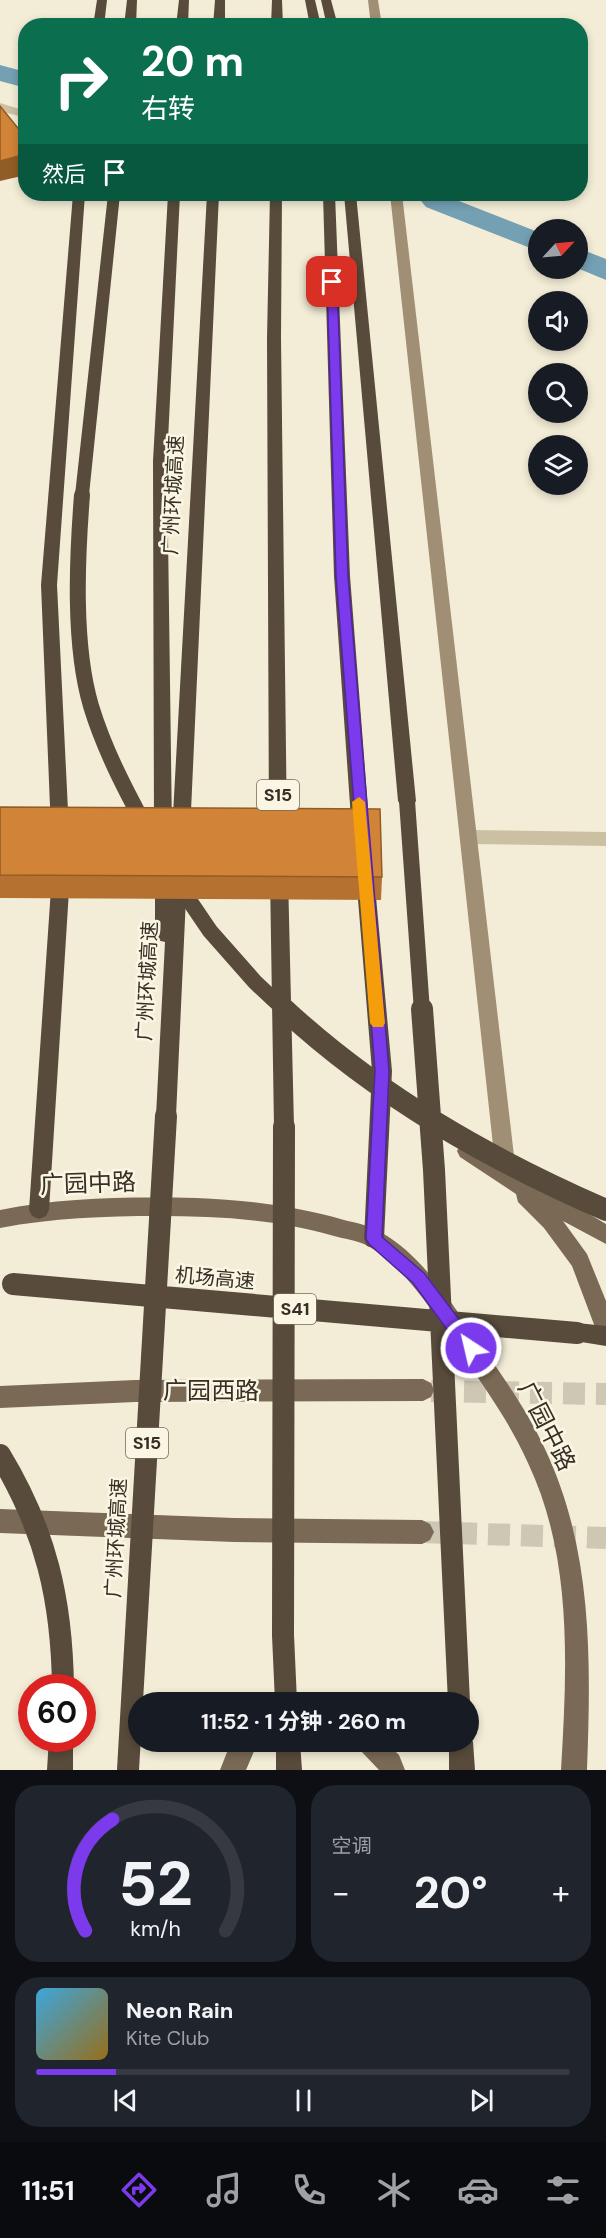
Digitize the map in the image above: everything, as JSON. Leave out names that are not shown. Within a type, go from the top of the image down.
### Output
[{"type":"highway","points":[[99,18],[102,0]]},
{"type":"highway","points":[[131,18],[132,0]]},
{"type":"highway","points":[[183,0],[183,18]]},
{"type":"highway","points":[[219,18],[220,0]]},
{"type":"highway","points":[[277,0],[278,18]]},
{"type":"highway","points":[[310,0],[314,18]]},
{"type":"highway","points":[[326,0],[331,18]]},
{"type":"highway","points":[[39,1210],[62,863],[49,585],[78,201]]},
{"type":"highway","points":[[113,201],[87,445],[78,545],[77,592],[84,677],[93,713],[122,786],[205,926],[298,1024],[336,1054],[429,1118],[482,1149],[580,1200],[606,1210]]},
{"type":"highway","points":[[166,1116],[161,851],[160,461],[174,201]]},
{"type":"highway","name":"广州环城高速","points":[[128,1770],[166,1116],[213,201]]},
{"type":"highway","name":"S15","points":[[276,201],[274,338],[284,1127],[286,1692]]},
{"type":"highway","points":[[329,201],[342,576],[382,1071],[374,1239]]},
{"type":"highway","points":[[351,201],[407,801],[432,1146],[459,1692]]},
{"type":"highway","name":"机场高速","points":[[0,1283],[606,1336]]},
{"type":"highway","points":[[0,1455],[24,1497],[42,1538],[61,1612],[63,1674]]},
{"type":"highway","points":[[60,1770],[61,1752]]},
{"type":"highway","points":[[288,1752],[289,1770]]},
{"type":"highway","points":[[461,1752],[462,1770]]},
{"type":"main road","points":[[373,0],[376,18]]},
{"type":"main road","points":[[397,201],[507,1178],[551,1221],[580,1261],[606,1328]]},
{"type":"main road","points":[[382,1071],[426,1123],[507,1178],[606,1235]]},
{"type":"main road","name":"广园中路","points":[[0,1219],[39,1210],[187,1207],[258,1211],[314,1219],[374,1239],[419,1278],[460,1332],[506,1400],[543,1471],[559,1515],[572,1576],[579,1676],[574,1770]]},
{"type":"main road","name":"广园西路","points":[[0,1397],[135,1391],[423,1390]]},
{"type":"main road","points":[[0,1521],[234,1530],[423,1532]]},
{"type":"main road","points":[[233,1770],[241,1752]]},
{"type":"main road","points":[[379,1752],[390,1764],[392,1770]]},
{"type":"street","points":[[0,107],[18,113]]},
{"type":"street","points":[[470,837],[606,839]]},
{"type":"building","points":[[0,106],[18,128],[18,156],[0,161]]},
{"type":"building","points":[[0,807],[380,809],[382,877],[0,875]]},
{"type":"waterway","points":[[0,73],[18,78]]},
{"type":"waterway","points":[[436,201],[528,238]]},
{"type":"waterway","points":[[588,262],[606,271]]},
{"type":"tunnel","points":[[431,1391],[606,1394]]},
{"type":"tunnel","points":[[422,1532],[606,1538]]},
{"type":"slow traffic","points":[[359,802],[378,1023]]},
{"type":"route","points":[[332,282],[342,576],[363,861],[382,1071],[374,1239],[419,1278],[471,1348]]}]
